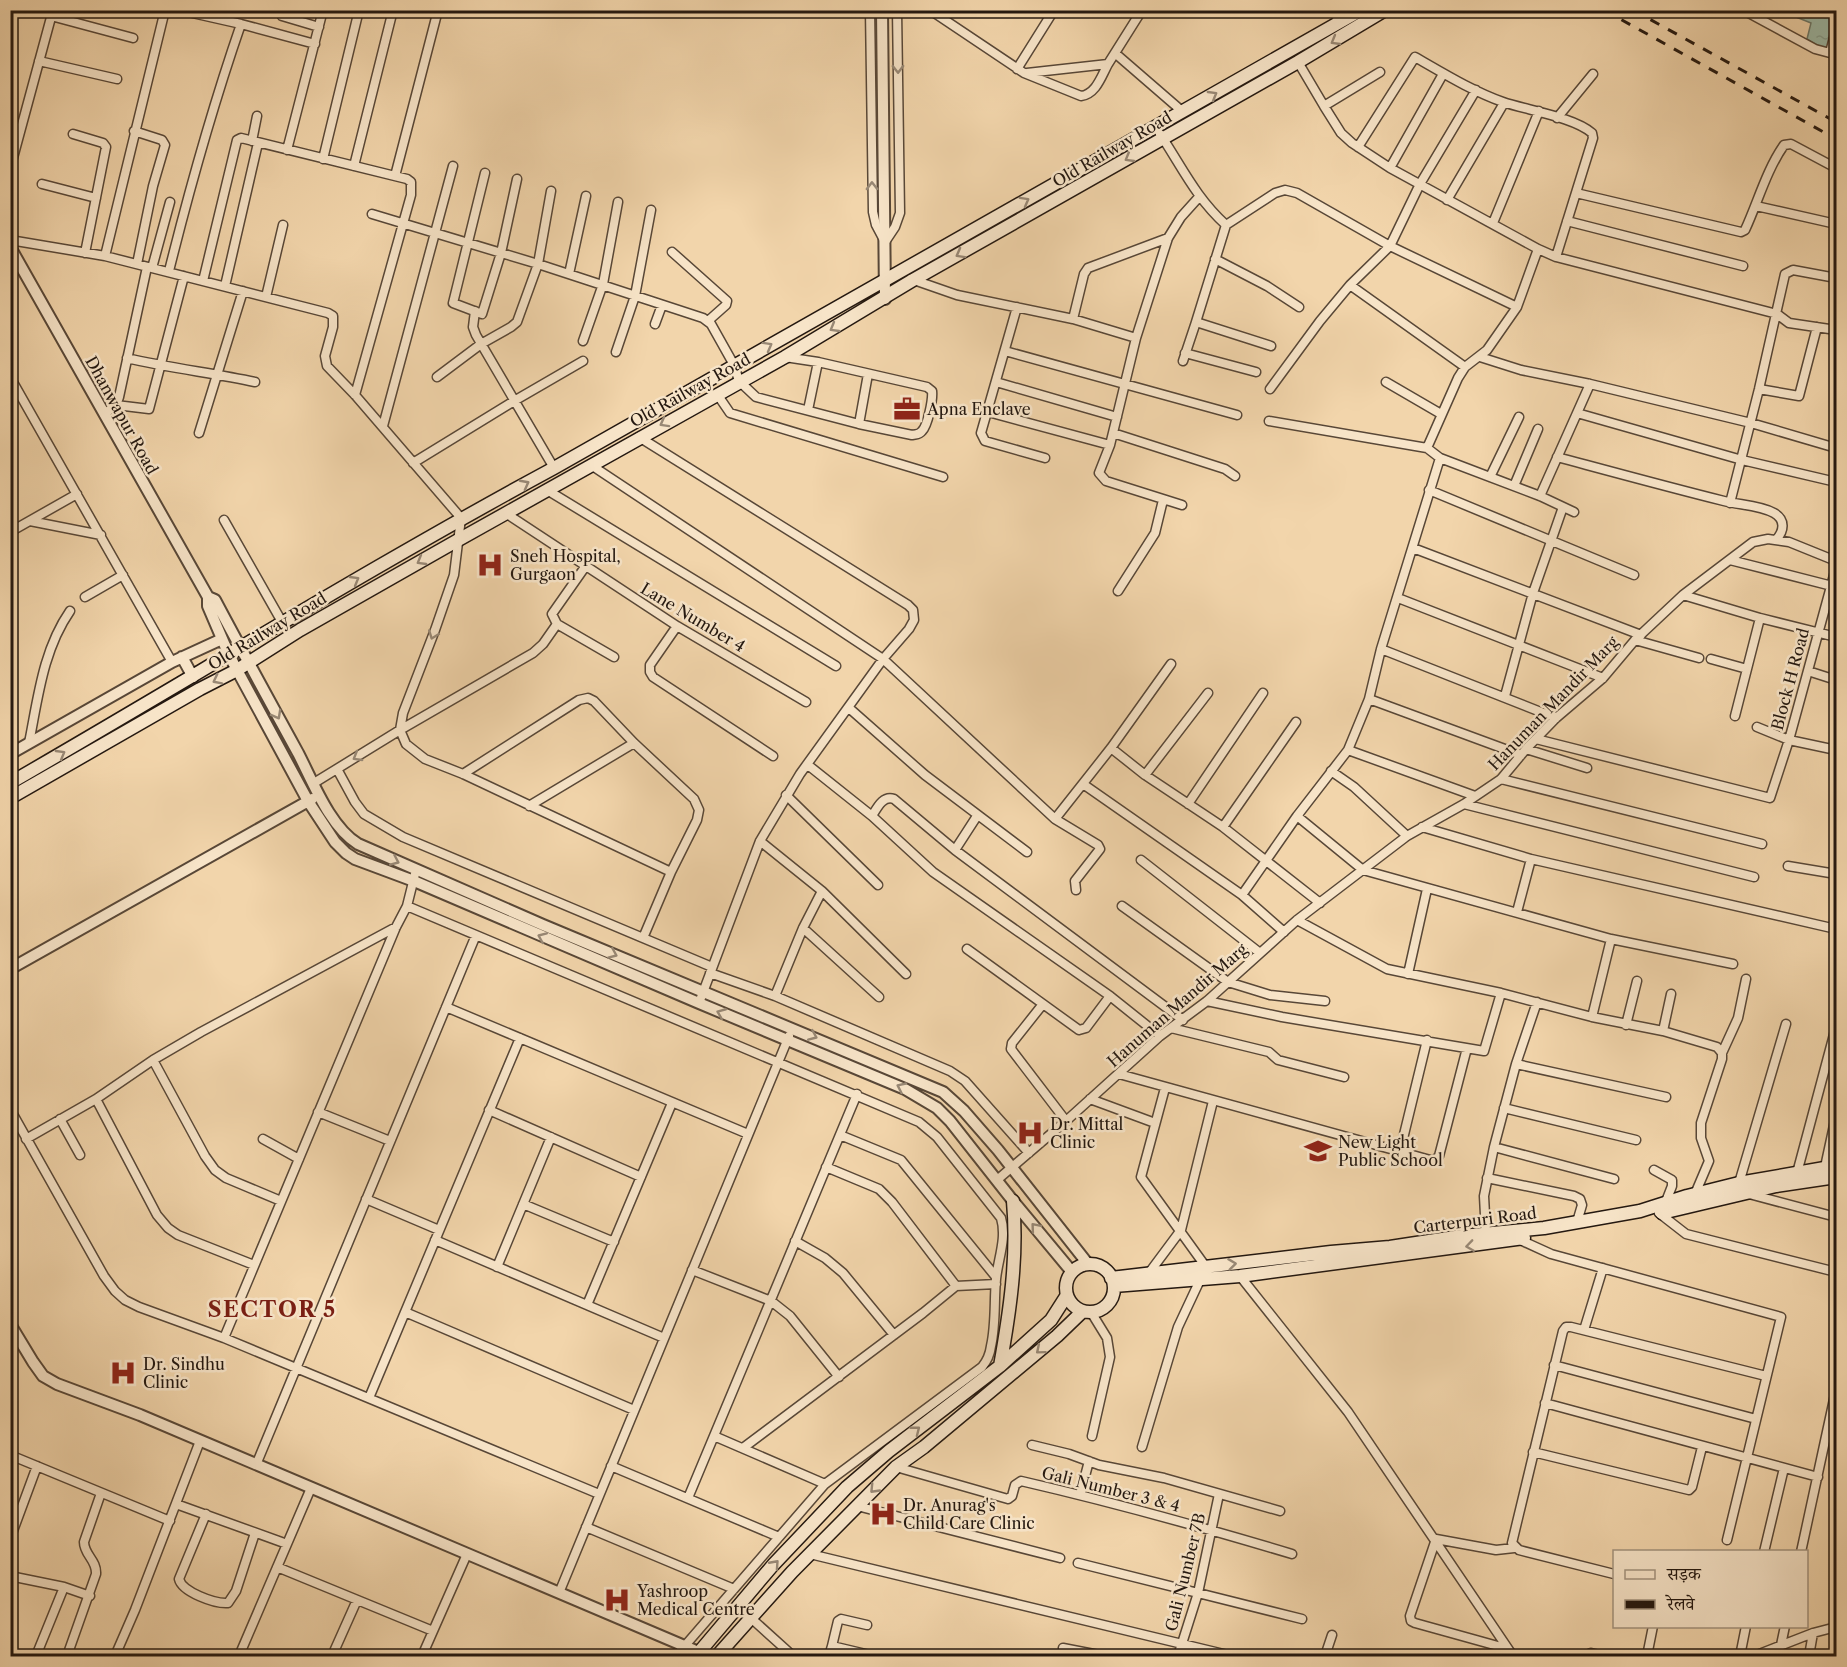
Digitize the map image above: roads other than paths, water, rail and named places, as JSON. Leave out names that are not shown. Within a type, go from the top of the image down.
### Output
[{"type":"main road","name":"Old Railway Road","points":[[10,783],[461,518],[554,468],[1361,10]]},
{"type":"main road","name":"Old Railway Road","points":[[10,798],[201,688],[237,670],[300,630],[639,437],[785,357],[885,299],[913,280],[1298,62],[1385,10]]},
{"type":"main road","name":"Carterpuri Road","points":[[1797,1178],[1831,1167]]},
{"type":"main road","name":"Carterpuri Road","points":[[1112,1282],[1149,1273],[1544,1228],[1662,1209],[1695,1194],[1797,1178],[1836,1177]]},
{"type":"main road","name":"Carterpuri Road","points":[[1112,1282],[1200,1280],[1240,1276],[1518,1239],[1617,1223],[1737,1187]]},
{"type":"main road","points":[[1000,1366],[1015,1254],[1013,1201]]},
{"type":"main road","points":[[717,1656],[792,1572],[896,1467],[1087,1311],[1100,1309],[1107,1304],[1112,1296],[1112,1282],[1106,1270],[1098,1265],[1080,1266],[1072,1272],[1067,1281],[1067,1295],[1071,1303],[1087,1311]]},
{"type":"main road","points":[[701,1655],[773,1565],[847,1487],[889,1451],[1000,1366],[1051,1320],[1067,1295]]},
{"type":"street","points":[[105,256],[165,10]]},
{"type":"street","points":[[179,10],[207,13],[315,44]]},
{"type":"street","points":[[284,10],[282,16],[320,27]]},
{"type":"street","points":[[287,150],[324,10]]},
{"type":"street","points":[[323,159],[359,10]]},
{"type":"street","points":[[354,166],[393,10]]},
{"type":"street","points":[[395,176],[438,10]]},
{"type":"street","points":[[870,10],[873,212],[885,242]]},
{"type":"street","points":[[882,10],[885,211],[883,282],[885,299]]},
{"type":"street","points":[[885,242],[895,227],[900,213],[897,10]]},
{"type":"street","points":[[930,10],[1020,71],[1081,96],[1093,91],[1142,10]]},
{"type":"street","points":[[1020,71],[1054,10]]},
{"type":"street","points":[[1329,10],[1343,21]]},
{"type":"street","points":[[1743,10],[1815,49],[1830,53],[1836,29]]},
{"type":"street","points":[[10,169],[52,13],[133,38]]},
{"type":"street","points":[[169,271],[216,97],[241,24]]},
{"type":"street","points":[[1116,54],[1183,111]]},
{"type":"street","points":[[1358,147],[1415,57],[1443,74],[1504,103],[1539,111],[1584,127],[1592,133],[1593,138],[1556,257]]},
{"type":"street","points":[[39,61],[117,80]]},
{"type":"street","points":[[1298,62],[1341,133],[1358,147],[1390,168],[1538,249],[1556,257],[1777,314],[1789,323],[1836,330]]},
{"type":"street","points":[[1020,71],[1108,64]]},
{"type":"street","points":[[1324,106],[1380,72]]},
{"type":"street","points":[[1390,168],[1443,74]]},
{"type":"street","points":[[1557,118],[1593,74]]},
{"type":"street","points":[[1270,389],[1320,321],[1350,285],[1390,246],[1420,184],[1476,90]]},
{"type":"street","points":[[1447,200],[1504,103]]},
{"type":"street","points":[[1493,223],[1539,111]]},
{"type":"street","points":[[225,286],[255,142],[257,116]]},
{"type":"street","points":[[1155,128],[1199,197],[1208,209],[1226,225]]},
{"type":"street","points":[[134,131],[162,140],[165,145],[153,186],[137,264]]},
{"type":"street","points":[[73,134],[103,143],[106,147],[85,253]]},
{"type":"street","points":[[203,281],[236,143],[241,138],[407,178],[411,182],[411,195],[355,395]]},
{"type":"street","points":[[1576,193],[1741,232],[1756,206],[1772,162],[1784,144],[1791,144],[1836,168]]},
{"type":"street","points":[[383,426],[453,166]]},
{"type":"street","points":[[485,173],[453,303],[482,314],[501,253],[517,179]]},
{"type":"street","points":[[42,184],[96,198]]},
{"type":"street","points":[[1256,372],[1184,357],[1226,225],[1275,193],[1285,190],[1297,193],[1390,246],[1516,307]]},
{"type":"street","points":[[436,377],[517,322],[538,264],[551,191]]},
{"type":"street","points":[[569,274],[585,196]]},
{"type":"street","points":[[1182,506],[1101,478],[1100,473],[1110,445],[1136,338],[1168,238],[1199,197]]},
{"type":"street","points":[[104,414],[116,405],[150,267],[170,202]]},
{"type":"street","points":[[583,341],[603,284],[618,202]]},
{"type":"street","points":[[1756,206],[1836,224]]},
{"type":"street","points":[[616,352],[635,296],[651,210]]},
{"type":"street","points":[[372,214],[603,284],[708,321],[734,365],[739,381],[756,397],[859,424],[912,435],[919,434],[924,429],[933,398],[932,391],[927,387],[818,362],[785,357]]},
{"type":"street","points":[[1567,221],[1743,266]]},
{"type":"street","points":[[266,297],[283,225]]},
{"type":"street","points":[[1073,319],[1084,274],[1088,268],[1168,238]]},
{"type":"street","points":[[10,240],[105,256],[169,271],[333,316],[333,327],[326,356],[327,366],[383,426],[461,518],[454,574],[403,712],[400,730],[406,744],[425,759],[462,774],[671,873]]},
{"type":"street","name":"Dhanwapur Road","points":[[10,247],[208,597],[208,606],[229,656],[308,801],[335,842],[346,853],[355,859],[414,881],[905,1089],[930,1103],[950,1121],[1072,1272]]},
{"type":"street","points":[[1427,448],[1458,378],[1465,367],[1487,350],[1516,307],[1538,249]]},
{"type":"street","points":[[672,252],[727,301],[726,305],[708,321]]},
{"type":"street","points":[[1215,259],[1267,286],[1299,307]]},
{"type":"street","points":[[1730,503],[1786,272],[1793,270],[1836,278]]},
{"type":"street","points":[[902,271],[913,280],[957,295],[1073,319],[1136,338]]},
{"type":"street","points":[[116,405],[149,409],[184,276]]},
{"type":"street","points":[[1350,285],[1465,367]]},
{"type":"street","points":[[199,433],[243,291]]},
{"type":"street","points":[[655,324],[662,304]]},
{"type":"street","points":[[1017,307],[981,433],[985,441],[1045,458]]},
{"type":"street","points":[[475,311],[474,331],[554,468]]},
{"type":"street","points":[[1196,322],[1271,346]]},
{"type":"street","points":[[1759,389],[1799,396],[1817,327]]},
{"type":"street","points":[[1005,351],[1237,415]]},
{"type":"street","points":[[1480,357],[1521,370],[1590,384],[1751,423],[1836,448]]},
{"type":"street","points":[[127,358],[255,382]]},
{"type":"street","points":[[414,463],[514,400],[583,362]]},
{"type":"street","points":[[808,410],[818,362]]},
{"type":"street","points":[[859,424],[868,374]]},
{"type":"street","points":[[10,377],[123,575],[177,659],[193,677]]},
{"type":"street","points":[[996,382],[1117,417]]},
{"type":"street","points":[[1386,382],[1441,414]]},
{"type":"street","points":[[1540,496],[1590,384]]},
{"type":"street","points":[[717,394],[730,413],[943,477]]},
{"type":"street","points":[[988,412],[1110,445]]},
{"type":"street","points":[[1578,413],[1742,460],[1836,482]]},
{"type":"street","points":[[1490,477],[1519,417]]},
{"type":"street","points":[[1269,421],[1427,448],[1440,458],[1540,496],[1574,512]]},
{"type":"street","points":[[1514,486],[1538,429]]},
{"type":"street","points":[[1113,433],[1225,469],[1235,476]]},
{"type":"street","points":[[639,437],[913,610],[914,620],[909,629],[883,659],[786,795],[760,841],[699,1003]]},
{"type":"street","points":[[1557,457],[1775,513],[1783,528],[1776,540],[1812,550],[1836,561]]},
{"type":"street","points":[[1242,896],[1297,816],[1348,750],[1369,699],[1381,649],[1440,458]]},
{"type":"street","points":[[591,465],[883,659],[1055,819],[1100,848],[1075,881],[1076,890]]},
{"type":"street","points":[[547,490],[836,666]]},
{"type":"street","points":[[1429,490],[1634,575]]},
{"type":"street","points":[[10,519],[13,530],[77,494]]},
{"type":"street","points":[[1118,591],[1155,533],[1163,500]]},
{"type":"street","points":[[1505,696],[1533,593],[1563,507]]},
{"type":"street","name":"Lane Number 4","points":[[507,514],[677,626],[806,702]]},
{"type":"street","points":[[224,520],[282,622]]},
{"type":"street","points":[[30,521],[101,536]]},
{"type":"street","name":"Hanuman Mandir Marg","points":[[997,1180],[1066,1122],[1160,1036],[1207,1001],[1297,920],[1407,837],[1464,804],[1501,779],[1556,718],[1603,678],[1638,637],[1683,595],[1753,542],[1768,538],[1776,540]]},
{"type":"street","points":[[1413,548],[1533,593],[1638,637],[1699,658]]},
{"type":"street","points":[[1730,560],[1834,582]]},
{"type":"street","points":[[585,567],[552,614],[557,624],[614,657]]},
{"type":"street","name":"Block H Road","points":[[1536,739],[1770,798],[1789,740],[1836,568]]},
{"type":"street","points":[[85,597],[123,575]]},
{"type":"street","points":[[1683,595],[1836,637]]},
{"type":"street","name":"Dhanwapur Road","points":[[208,597],[215,600],[314,783],[348,838],[416,870],[943,1092],[964,1111],[1088,1264]]},
{"type":"street","points":[[1398,598],[1603,678]]},
{"type":"street","points":[[29,743],[49,652],[59,627],[70,611]]},
{"type":"street","points":[[1735,716],[1760,618]]},
{"type":"street","points":[[314,783],[532,653],[543,644],[557,624]]},
{"type":"street","points":[[677,626],[650,665],[653,677],[772,756]]},
{"type":"street","points":[[10,754],[177,659],[222,639]]},
{"type":"street","points":[[1381,649],[1556,718]]},
{"type":"street","points":[[1711,658],[1747,669]]},
{"type":"street","points":[[1055,819],[1111,748],[1171,664]]},
{"type":"street","points":[[1808,671],[1836,680]]},
{"type":"street","points":[[1145,775],[1208,693]]},
{"type":"street","points":[[1188,804],[1263,693]]},
{"type":"street","points":[[462,774],[579,700],[588,698],[594,701],[634,743],[694,799],[699,810],[698,820],[671,873],[643,938]]},
{"type":"street","points":[[1369,699],[1524,752],[1587,768]]},
{"type":"street","points":[[849,708],[925,775],[1027,852]]},
{"type":"street","points":[[1223,827],[1296,722]]},
{"type":"street","points":[[1757,727],[1789,740],[1836,750]]},
{"type":"street","points":[[529,806],[634,743]]},
{"type":"street","points":[[1111,748],[1145,775],[1223,827],[1320,903]]},
{"type":"street","points":[[1348,750],[1475,796]]},
{"type":"street","points":[[808,765],[872,816],[933,872],[1110,996],[1160,1036]]},
{"type":"street","points":[[337,769],[364,814],[403,837],[643,938],[711,970],[958,1076],[1029,1153]]},
{"type":"street","points":[[1331,771],[1354,787],[1407,837]]},
{"type":"street","points":[[1501,779],[1762,844]]},
{"type":"street","points":[[1083,784],[1242,896],[1284,932]]},
{"type":"street","points":[[10,969],[321,795]]},
{"type":"street","points":[[786,795],[878,885]]},
{"type":"street","points":[[872,816],[884,799],[891,798],[955,850],[1183,1020]]},
{"type":"street","points":[[1464,804],[1754,877]]},
{"type":"street","points":[[955,850],[977,816]]},
{"type":"street","points":[[1297,816],[1363,870],[1611,939],[1733,964]]},
{"type":"street","points":[[1422,827],[1531,859],[1836,929]]},
{"type":"street","points":[[760,841],[822,891],[906,974]]},
{"type":"street","points":[[1517,912],[1531,859]]},
{"type":"street","points":[[1141,860],[1260,953]]},
{"type":"street","points":[[1788,866],[1836,874]]},
{"type":"street","points":[[224,1338],[396,927],[407,906],[416,870]]},
{"type":"street","points":[[1408,974],[1427,889]]},
{"type":"street","points":[[775,996],[803,928],[822,891]]},
{"type":"street","points":[[407,906],[919,1122],[927,1127],[995,1210],[1004,1227],[996,1281],[992,1344],[988,1358],[982,1367],[825,1484],[676,1656]]},
{"type":"street","points":[[1122,906],[1228,982],[1270,995],[1325,1001]]},
{"type":"street","points":[[1297,920],[1387,969],[1501,993],[1626,1025],[1663,1031],[1710,1044],[1718,1047],[1722,1053]]},
{"type":"street","points":[[26,1139],[96,1099],[153,1060],[201,1032],[396,927]]},
{"type":"street","points":[[803,928],[879,997]]},
{"type":"street","points":[[256,1464],[476,935]]},
{"type":"street","points":[[1592,1017],[1611,939]]},
{"type":"street","points":[[967,949],[1082,1029],[1086,1028],[1110,996]]},
{"type":"street","points":[[1695,1194],[1709,1161],[1701,1138],[1701,1123],[1720,1066],[1722,1053],[1735,1026],[1746,979]]},
{"type":"street","points":[[1626,1025],[1637,981]]},
{"type":"street","points":[[1207,1001],[1282,1017],[1484,1051],[1501,993]]},
{"type":"street","points":[[1663,1031],[1671,994]]},
{"type":"street","points":[[1486,1234],[1484,1196],[1487,1178],[1516,1064],[1537,1002]]},
{"type":"street","points":[[1043,1004],[1012,1043],[1011,1049],[1066,1122]]},
{"type":"street","points":[[446,1008],[748,1134]]},
{"type":"street","points":[[1786,1024],[1737,1187],[1836,1217]]},
{"type":"street","points":[[1797,1178],[1836,1027]]},
{"type":"street","points":[[559,1593],[792,1028]]},
{"type":"street","points":[[1171,1029],[1269,1052],[1278,1060],[1344,1077]]},
{"type":"street","points":[[369,1398],[520,1038]]},
{"type":"street","points":[[1400,1152],[1427,1040]]},
{"type":"street","points":[[1119,1074],[1434,1161],[1439,1156],[1467,1048]]},
{"type":"street","points":[[153,1060],[205,1156],[215,1170],[226,1178],[281,1201]]},
{"type":"street","points":[[1826,1063],[1836,1066]]},
{"type":"street","points":[[1516,1064],[1666,1097]]},
{"type":"street","points":[[1165,1088],[1140,1177],[1206,1267]]},
{"type":"street","points":[[688,1498],[857,1094]]},
{"type":"street","points":[[96,1099],[157,1215],[168,1228],[178,1235],[254,1265]]},
{"type":"street","points":[[1089,1099],[1155,1123]]},
{"type":"street","points":[[1149,1273],[1181,1230],[1213,1101]]},
{"type":"street","points":[[587,1305],[672,1102]]},
{"type":"street","points":[[1504,1108],[1636,1140]]},
{"type":"street","points":[[10,1110],[104,1276],[115,1291],[126,1300],[139,1307],[224,1338],[599,1494]]},
{"type":"street","points":[[489,1110],[641,1176]]},
{"type":"street","points":[[318,1112],[390,1141]]},
{"type":"street","points":[[1831,1167],[1836,1116]]},
{"type":"street","points":[[60,1119],[80,1155]]},
{"type":"street","points":[[840,1135],[901,1160],[996,1281]]},
{"type":"street","points":[[497,1267],[551,1137]]},
{"type":"street","points":[[263,1139],[299,1159]]},
{"type":"street","points":[[1494,1147],[1614,1179]]},
{"type":"street","points":[[826,1167],[879,1189],[892,1202],[956,1286]]},
{"type":"street","points":[[1654,1170],[1672,1180],[1672,1186],[1662,1209],[1686,1234],[1836,1272]]},
{"type":"street","points":[[1487,1178],[1574,1196],[1580,1199],[1582,1205],[1577,1222]]},
{"type":"street","points":[[366,1199],[439,1230]]},
{"type":"street","points":[[523,1203],[614,1242]]},
{"type":"street","points":[[1518,1239],[1551,1254],[1779,1315],[1781,1319],[1727,1540]]},
{"type":"street","points":[[435,1240],[664,1338]]},
{"type":"street","points":[[795,1241],[825,1258],[843,1274],[894,1335]]},
{"type":"street","points":[[1584,1330],[1603,1268]]},
{"type":"street","points":[[692,1270],[771,1301],[790,1317],[839,1377]]},
{"type":"street","points":[[1240,1276],[1348,1412],[1436,1539],[1505,1648],[1513,1656]]},
{"type":"street","points":[[1142,1447],[1178,1327],[1200,1280]]},
{"type":"street","points":[[743,1448],[956,1286],[996,1281]]},
{"type":"street","points":[[1087,1311],[1107,1338],[1110,1357],[1092,1436]]},
{"type":"street","points":[[405,1312],[634,1410]]},
{"type":"street","points":[[10,1324],[43,1376],[57,1384],[256,1464],[701,1655]]},
{"type":"street","points":[[1514,1548],[1512,1536],[1554,1365],[1566,1327],[1766,1376]]},
{"type":"street","points":[[1554,1365],[1756,1419]]},
{"type":"street","points":[[1801,1550],[1818,1477],[1833,1428],[1836,1390]]},
{"type":"street","points":[[1545,1404],[1818,1477]]},
{"type":"street","points":[[714,1436],[825,1484]]},
{"type":"street","points":[[115,1656],[200,1441]]},
{"type":"street","points":[[1032,1445],[1099,1465],[1164,1478],[1280,1511]]},
{"type":"street","points":[[1533,1452],[1687,1490],[1692,1487],[1702,1447]]},
{"type":"street","points":[[10,1455],[170,1521]]},
{"type":"street","points":[[1080,1495],[1089,1461]]},
{"type":"street","points":[[10,1539],[37,1466]]},
{"type":"street","points":[[611,1466],[779,1537]]},
{"type":"street","name":"Gali Number 3 & 4","points":[[896,1467],[1008,1498],[1012,1496],[1015,1485],[1021,1481],[1211,1530],[1292,1554]]},
{"type":"street","points":[[1764,1550],[1784,1468]]},
{"type":"street","points":[[239,1656],[311,1488]]},
{"type":"street","points":[[67,1656],[90,1596],[97,1568],[84,1549],[84,1542],[101,1493]]},
{"type":"street","name":"Gali Number 7B","points":[[1178,1656],[1198,1593],[1219,1494]]},
{"type":"street","points":[[176,1504],[287,1545]]},
{"type":"street","points":[[857,1506],[1060,1558]]},
{"type":"street","points":[[206,1514],[179,1580],[181,1586],[186,1590],[221,1604],[228,1604],[236,1591],[255,1533]]},
{"type":"street","points":[[586,1527],[734,1589]]},
{"type":"street","points":[[1436,1539],[1496,1550],[1514,1548],[1613,1574]]},
{"type":"street","points":[[1436,1539],[1410,1618],[1415,1623],[1505,1648]]},
{"type":"street","points":[[422,1656],[467,1554]]},
{"type":"street","points":[[810,1554],[1232,1656]]},
{"type":"street","points":[[1077,1563],[1302,1619]]},
{"type":"street","points":[[277,1567],[433,1631]]},
{"type":"street","points":[[10,1576],[64,1587],[90,1596]]},
{"type":"street","points":[[36,1656],[64,1587]]},
{"type":"street","points":[[332,1656],[357,1600]]},
{"type":"street","points":[[752,1619],[793,1656]]},
{"type":"street","points":[[829,1656],[838,1621],[841,1619],[867,1625]]},
{"type":"street","points":[[1754,1656],[1813,1633],[1836,1627]]},
{"type":"street","points":[[1647,1656],[1653,1628]]},
{"type":"street","points":[[1740,1656],[1746,1628]]},
{"type":"street","points":[[1781,1645],[1785,1628]]},
{"type":"street","points":[[1809,1656],[1813,1633]]},
{"type":"street","points":[[1325,1656],[1332,1635]]},
{"type":"street","points":[[832,1646],[874,1656]]},
{"type":"street","points":[[1063,1648],[1104,1656]]},
{"type":"street","points":[[1585,1656],[1591,1653],[1604,1656]]},
{"type":"water","points":[[1781,11],[1836,11],[1836,46],[1827,51],[1807,39],[1811,23]]},
{"type":"railway","points":[[1604,10],[1836,139]]},
{"type":"railway","points":[[1633,10],[1836,122]]},
{"type":"place","name":"Apna Enclave","points":[[907,409]]},
{"type":"place","name":"Sneh Hospital, Gurgaon","points":[[490,565]]},
{"type":"place","name":"Dr. Mittal Clinic","points":[[1030,1133]]},
{"type":"place","name":"New Light Public School","points":[[1318,1151]]},
{"type":"place","name":"Dr. Sindhu Clinic","points":[[123,1373]]},
{"type":"place","name":"Dr. Anurag's Child Care Clinic","points":[[883,1514]]},
{"type":"place","name":"Yashroop Medical Centre","points":[[617,1600]]},
{"type":"district","name":"SECTOR 5","points":[[272,1309]]}]
